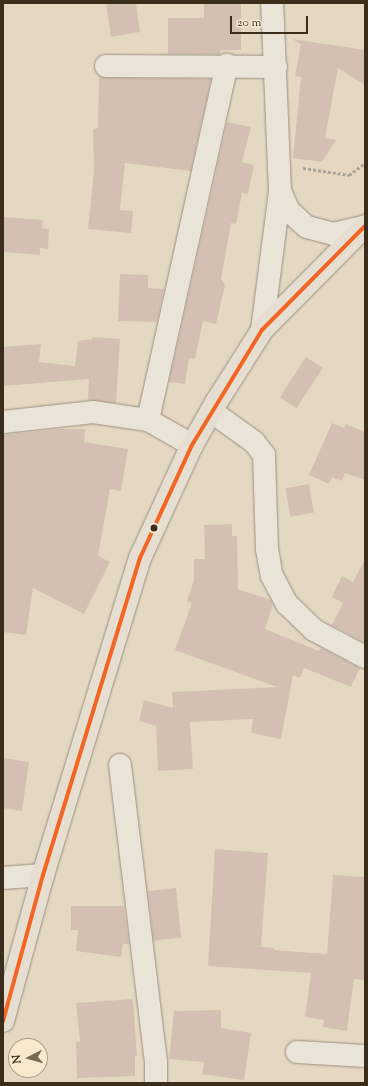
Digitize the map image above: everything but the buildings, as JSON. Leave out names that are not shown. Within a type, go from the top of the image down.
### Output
[{"type":"main road","points":[[3,1021],[43,875],[140,558],[192,445],[211,411],[262,330],[364,227]]},
{"type":"street","points":[[262,330],[280,191],[276,67],[272,3]]},
{"type":"street","points":[[106,66],[227,65],[276,67]]},
{"type":"street","points":[[148,420],[227,65]]},
{"type":"street","points":[[280,191],[289,211],[307,227],[333,234],[364,227]]},
{"type":"street","points":[[211,411],[254,442],[264,455],[267,549],[272,576],[287,604],[314,630],[365,657]]},
{"type":"street","points":[[3,422],[93,412],[148,420],[192,445]]},
{"type":"street","points":[[120,765],[156,1061],[156,1083]]},
{"type":"street","points":[[3,878],[43,875]]},
{"type":"street","points":[[297,1052],[365,1056]]},
{"type":"path","points":[[279,164],[349,174],[365,163]]},
{"type":"transit line","points":[[3,1021],[43,875],[140,558],[192,445],[262,330],[365,226]]}]
